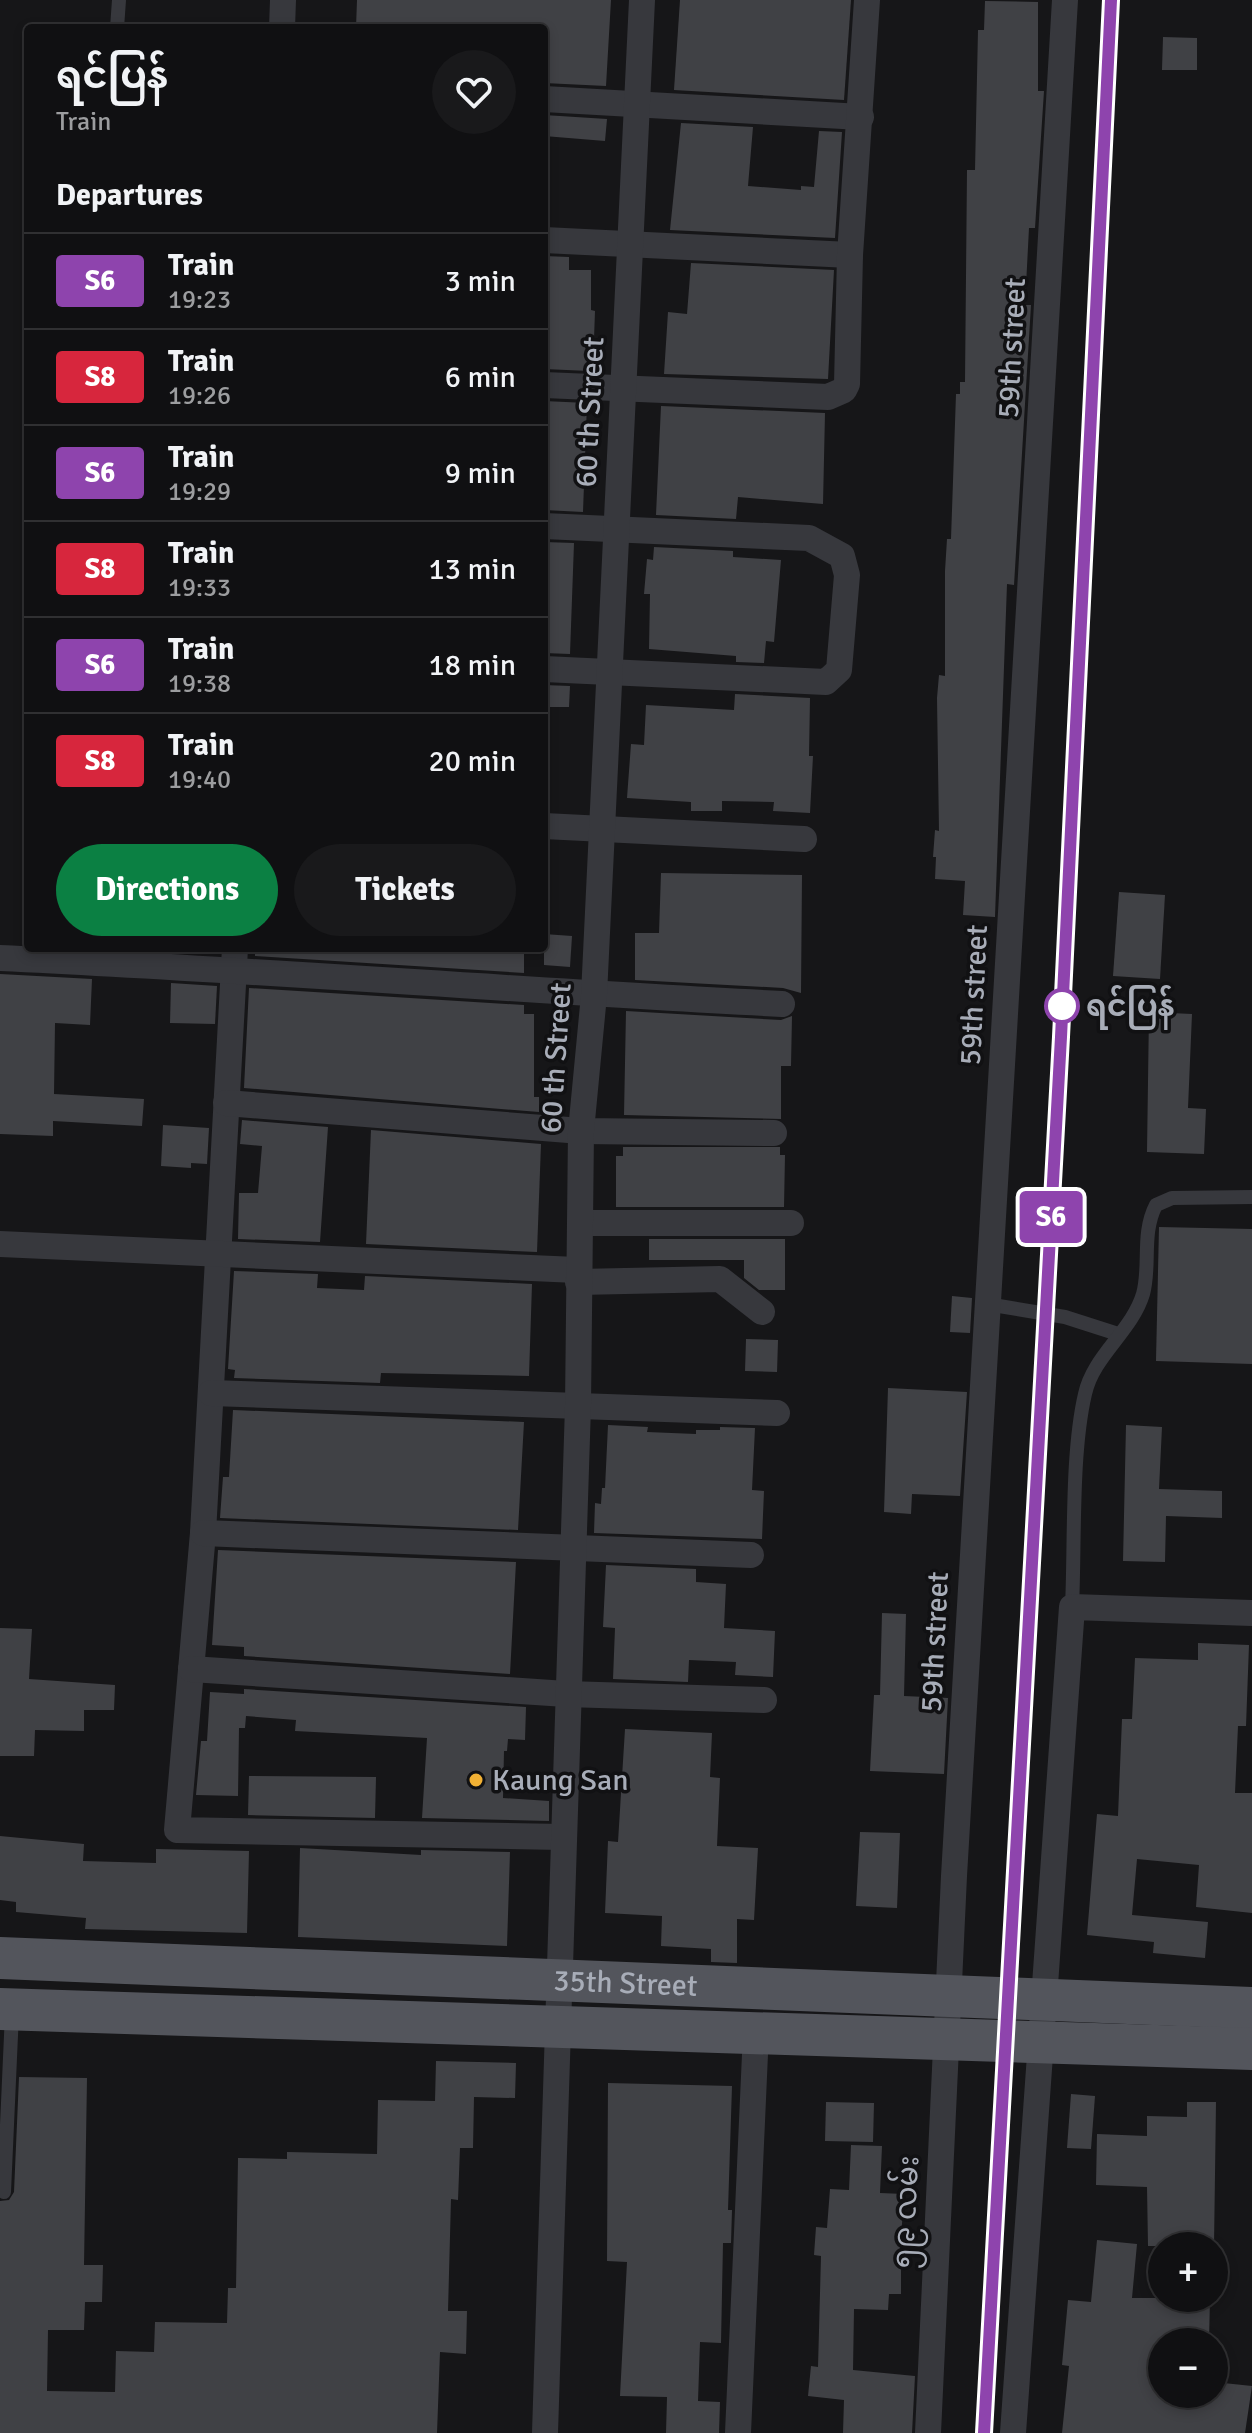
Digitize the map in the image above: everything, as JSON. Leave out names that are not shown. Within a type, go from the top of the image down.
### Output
[{"type":"main road","name":"35th Street","points":[[0,1958],[948,1993],[1252,2008]]},
{"type":"main road","name":"35th Street","points":[[6,2009],[1252,2049]]},
{"type":"street","points":[[282,24],[283,0]]},
{"type":"street","name":"60 th Street","points":[[545,2433],[566,1694],[578,1406],[581,1131],[594,995],[642,0]]},
{"type":"street","points":[[548,385],[828,397],[844,390],[847,384],[850,255],[867,0]]},
{"type":"street","name":"59th street","points":[[948,1993],[1065,0]]},
{"type":"street","points":[[548,99],[861,117]]},
{"type":"street","points":[[548,240],[850,255]]},
{"type":"street","points":[[548,526],[809,538],[842,556],[847,575],[839,670],[826,682],[548,669]]},
{"type":"street","points":[[548,826],[804,839]]},
{"type":"street","points":[[0,958],[235,958],[594,995],[782,1004]]},
{"type":"street","points":[[235,958],[216,1253],[203,1533],[177,1830],[562,1837]]},
{"type":"street","points":[[226,1103],[581,1131],[774,1133]]},
{"type":"street","points":[[580,1223],[791,1223]]},
{"type":"street","points":[[0,1244],[216,1253],[578,1276],[720,1279],[762,1312]]},
{"type":"street","points":[[211,1393],[777,1413]]},
{"type":"street","points":[[203,1533],[751,1555]]},
{"type":"street","points":[[1013,2433],[1072,1607],[1252,1613]]},
{"type":"street","points":[[191,1669],[566,1694],[764,1700]]},
{"type":"street","name":"၅၉ လမ်း","points":[[928,2433],[948,1993]]},
{"type":"street","points":[[738,2433],[756,2032]]},
{"type":"lane","points":[[117,24],[119,0]]},
{"type":"lane","points":[[1072,1607],[1085,1392],[1118,1334],[1132,1319],[1143,1293],[1148,1221],[1156,1205],[1172,1198],[1252,1197]]},
{"type":"lane","points":[[987,1304],[1065,1317],[1118,1334]]},
{"type":"lane","points":[[4,2192],[6,2009]]},
{"type":"building","points":[[357,0],[611,0],[606,86],[548,83],[548,24],[356,24]]},
{"type":"building","points":[[680,0],[851,0],[844,100],[674,90]]},
{"type":"building","points":[[985,1],[1038,2],[1038,91],[1044,91],[1035,228],[1029,228],[1025,305],[1031,305],[1014,585],[1007,584],[995,917],[963,915],[965,881],[935,879],[936,857],[933,857],[935,830],[939,831],[937,698],[939,675],[945,676],[945,571],[947,539],[951,539],[956,394],[960,394],[960,382],[965,382],[967,170],[975,170],[978,30],[984,30]]},
{"type":"building","points":[[1163,37],[1197,38],[1197,70],[1162,70]]},
{"type":"building","points":[[548,115],[607,119],[605,141],[548,136]]},
{"type":"building","points":[[681,123],[753,127],[748,186],[801,190],[801,186],[814,187],[819,131],[842,132],[835,238],[670,230]]},
{"type":"building","points":[[548,256],[569,257],[569,270],[591,270],[591,310],[595,311],[593,367],[589,371],[548,369]]},
{"type":"building","points":[[691,263],[834,270],[828,379],[664,374],[668,312],[687,314]]},
{"type":"building","points":[[548,401],[587,403],[583,512],[548,510]]},
{"type":"building","points":[[661,406],[825,413],[823,504],[738,497],[736,519],[656,515]]},
{"type":"building","points":[[548,542],[574,543],[570,654],[548,653]]},
{"type":"building","points":[[654,547],[733,551],[733,557],[781,560],[774,642],[766,641],[764,663],[736,662],[736,656],[649,649],[650,594],[644,594],[647,559],[653,560]]},
{"type":"building","points":[[548,685],[570,686],[569,707],[548,707]]},
{"type":"building","points":[[735,694],[810,698],[809,756],[813,756],[810,813],[773,811],[774,802],[722,801],[722,811],[691,811],[691,802],[627,798],[631,744],[644,745],[646,705],[734,710]]},
{"type":"building","points":[[661,873],[802,875],[801,993],[783,988],[635,980],[635,933],[659,933]]},
{"type":"building","points":[[1119,892],[1165,895],[1160,979],[1113,976]]},
{"type":"building","points":[[548,934],[572,936],[570,967],[544,965]]},
{"type":"building","points":[[255,952],[524,952],[524,973],[255,956]]},
{"type":"building","points":[[0,974],[92,979],[90,1025],[55,1023],[54,1094],[144,1099],[142,1126],[53,1121],[53,1136],[0,1134]]},
{"type":"building","points":[[171,983],[217,986],[215,1024],[170,1023]]},
{"type":"building","points":[[249,988],[524,1005],[524,1014],[534,1014],[534,1097],[539,1097],[539,1112],[244,1088]]},
{"type":"building","points":[[626,1011],[781,1020],[792,1016],[791,1066],[781,1066],[781,1119],[624,1115]]},
{"type":"building","points":[[1149,1012],[1192,1014],[1188,1108],[1206,1109],[1204,1154],[1147,1152]]},
{"type":"building","points":[[242,1120],[328,1127],[320,1242],[238,1239],[239,1193],[258,1193],[262,1146],[240,1144]]},
{"type":"building","points":[[163,1125],[209,1128],[207,1164],[191,1163],[191,1168],[161,1166]]},
{"type":"building","points":[[371,1130],[541,1144],[537,1252],[366,1244]]},
{"type":"building","points":[[623,1147],[780,1147],[780,1155],[785,1155],[784,1207],[616,1207],[616,1156],[623,1156]]},
{"type":"building","points":[[1159,1227],[1252,1229],[1252,1364],[1156,1361]]},
{"type":"building","points":[[649,1239],[785,1239],[785,1290],[759,1290],[744,1278],[744,1260],[649,1260]]},
{"type":"building","points":[[234,1271],[318,1274],[317,1288],[364,1290],[365,1276],[532,1284],[529,1376],[381,1373],[380,1383],[234,1378],[235,1370],[228,1369]]},
{"type":"building","points":[[952,1296],[972,1298],[970,1333],[950,1332]]},
{"type":"building","points":[[746,1339],[778,1340],[777,1372],[745,1371]]},
{"type":"building","points":[[888,1388],[967,1392],[960,1496],[912,1494],[911,1514],[884,1512]]},
{"type":"building","points":[[233,1410],[524,1422],[518,1530],[220,1518],[223,1477],[229,1477]]},
{"type":"building","points":[[608,1425],[648,1427],[647,1432],[696,1434],[696,1430],[720,1430],[720,1427],[755,1428],[752,1490],[764,1491],[762,1539],[594,1533],[595,1503],[601,1504],[602,1488],[605,1488]]},
{"type":"building","points":[[1126,1425],[1162,1427],[1159,1489],[1222,1491],[1222,1518],[1166,1516],[1165,1562],[1123,1561]]},
{"type":"building","points":[[218,1550],[516,1562],[510,1674],[244,1656],[244,1647],[212,1645]]},
{"type":"building","points":[[606,1565],[696,1569],[696,1582],[726,1584],[724,1628],[775,1631],[773,1677],[735,1675],[736,1662],[689,1660],[688,1682],[613,1679],[615,1628],[603,1627]]},
{"type":"building","points":[[882,1613],[906,1614],[904,1696],[948,1698],[944,1774],[870,1771],[874,1695],[880,1695]]},
{"type":"building","points":[[0,1628],[32,1629],[29,1679],[115,1685],[114,1710],[84,1710],[84,1731],[35,1730],[34,1756],[0,1756]]},
{"type":"building","points":[[1198,1643],[1249,1645],[1246,1726],[1238,1726],[1235,1793],[1252,1793],[1252,1913],[1196,1907],[1199,1865],[1137,1859],[1132,1915],[1208,1922],[1205,1958],[1153,1953],[1154,1942],[1087,1935],[1097,1814],[1118,1816],[1122,1719],[1132,1719],[1135,1658],[1198,1660]]},
{"type":"building","points":[[244,1689],[526,1707],[525,1740],[508,1739],[507,1751],[504,1751],[503,1798],[549,1801],[549,1821],[422,1818],[427,1738],[295,1731],[296,1720],[246,1716],[245,1728],[239,1728],[238,1796],[196,1795],[201,1741],[207,1741],[210,1692],[244,1694]]},
{"type":"building","points":[[625,1729],[712,1733],[710,1777],[720,1778],[717,1846],[758,1848],[754,1920],[737,1919],[737,1963],[711,1962],[711,1949],[661,1946],[662,1916],[605,1913],[608,1841],[618,1842]]},
{"type":"building","points":[[249,1776],[376,1777],[375,1818],[248,1815]]},
{"type":"building","points":[[860,1832],[900,1833],[897,1908],[856,1906]]},
{"type":"building","points":[[0,1836],[84,1844],[83,1861],[156,1863],[156,1849],[249,1851],[247,1933],[85,1929],[86,1918],[16,1912],[16,1902],[0,1900]]},
{"type":"building","points":[[300,1848],[421,1855],[421,1850],[510,1852],[507,1946],[298,1937]]},
{"type":"building","points":[[436,2061],[516,2063],[515,2098],[474,2097],[473,2148],[460,2148],[458,2200],[451,2199],[448,2311],[467,2311],[466,2354],[440,2352],[437,2433],[0,2433],[0,2201],[9,2200],[14,2192],[19,2077],[87,2078],[84,2265],[103,2265],[102,2302],[85,2302],[84,2330],[48,2330],[47,2391],[115,2392],[116,2351],[154,2352],[155,2322],[227,2323],[228,2288],[236,2288],[238,2158],[287,2159],[287,2152],[377,2154],[378,2100],[435,2101]]},
{"type":"building","points":[[608,2083],[732,2086],[728,2210],[732,2210],[731,2243],[723,2243],[721,2343],[700,2342],[698,2401],[720,2402],[719,2433],[666,2433],[667,2397],[620,2396],[627,2262],[607,2261]]},
{"type":"building","points":[[1071,2094],[1095,2096],[1091,2149],[1067,2148]]},
{"type":"building","points":[[826,2102],[874,2103],[873,2142],[825,2141]]},
{"type":"building","points":[[1187,2102],[1216,2102],[1214,2232],[1148,2232],[1148,2246],[1147,2187],[1096,2185],[1097,2134],[1147,2136],[1147,2116],[1187,2117]]},
{"type":"building","points":[[851,2145],[882,2146],[880,2193],[904,2194],[899,2268],[901,2294],[889,2294],[888,2310],[854,2309],[853,2370],[915,2376],[912,2433],[843,2433],[844,2400],[808,2396],[811,2366],[818,2367],[821,2256],[814,2255],[816,2227],[827,2228],[830,2189],[849,2190]]},
{"type":"building","points":[[1097,2240],[1137,2244],[1132,2298],[1148,2298],[1148,2312],[1210,2312],[1209,2328],[1148,2328],[1148,2408],[1228,2408],[1228,2383],[1252,2386],[1245,2433],[1062,2433],[1069,2366],[1062,2365],[1068,2300],[1091,2302]]},
{"type":"railway","points":[[984,2433],[1062,1006],[1111,0]]},
{"type":"train","name":"S6","points":[[984,2433],[1061,1037],[1111,0]]},
{"type":"place","name":"ရင်ပြန်","points":[[1062,1006]]},
{"type":"place","name":"Kaung San","points":[[476,1780]]}]
